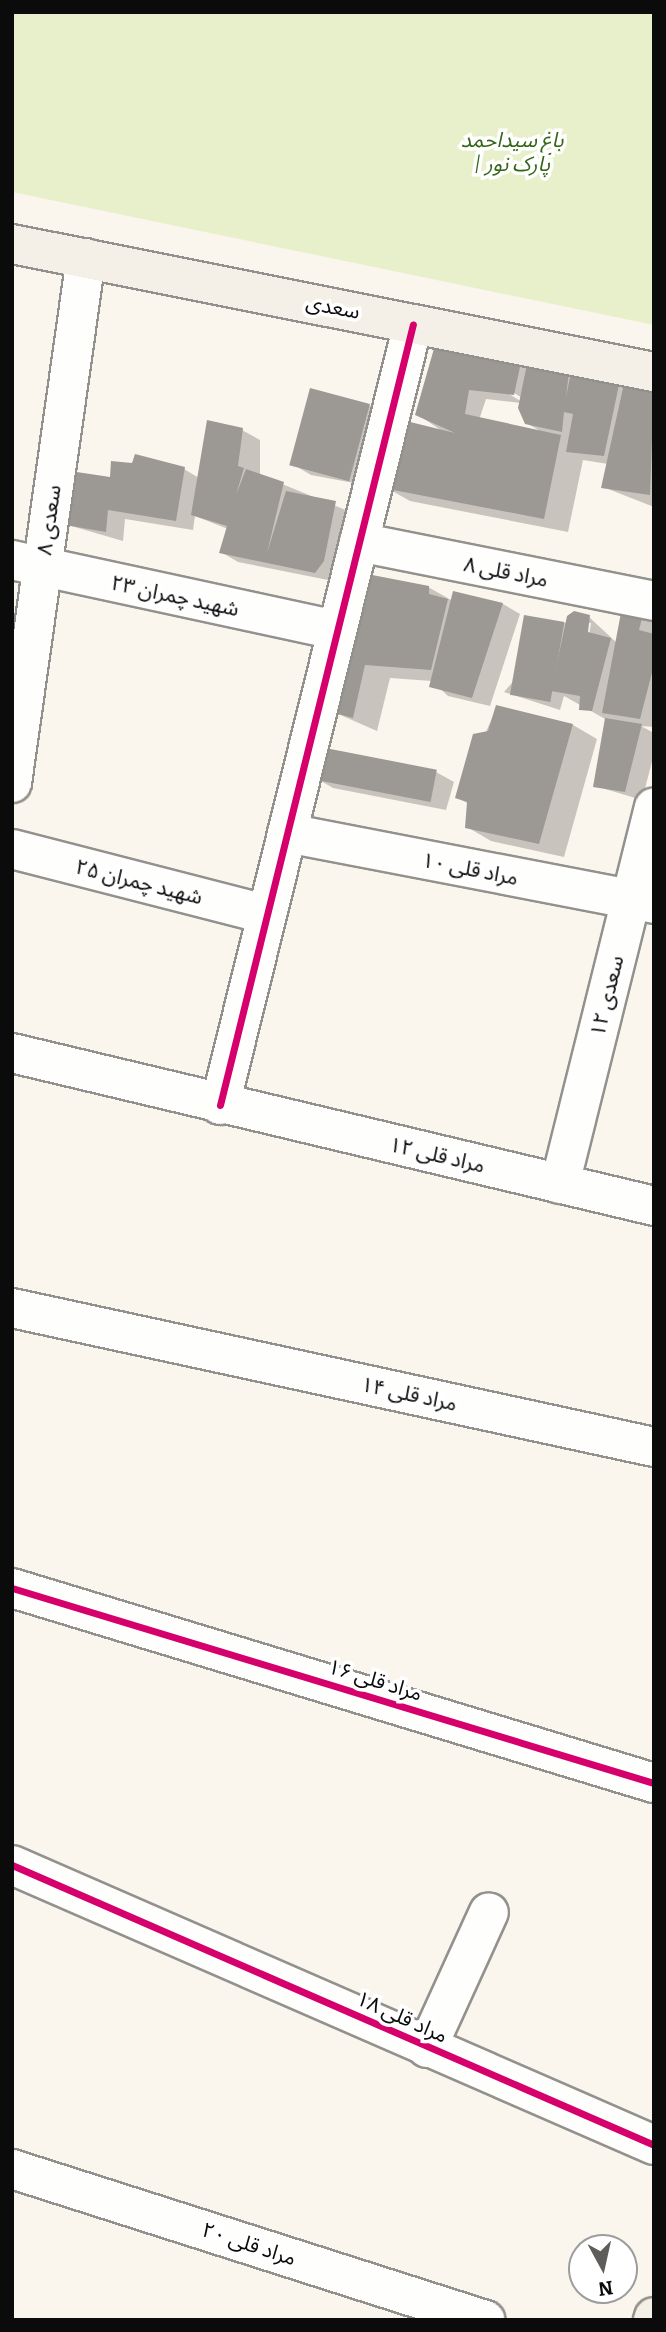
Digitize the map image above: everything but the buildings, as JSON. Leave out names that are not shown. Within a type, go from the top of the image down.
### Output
[{"type":"main road","name":"سعدی","points":[[12,244],[654,372]]},
{"type":"street","name":"سعدی ۸","points":[[12,783],[27,564],[86,258]]},
{"type":"street","points":[[219,1105],[413,324]]},
{"type":"street","name":"مراد قلی ۸","points":[[359,542],[654,601]]},
{"type":"street","name":"شهید چمران ۲۳","points":[[27,564],[337,630]]},
{"type":"street","name":"سعدی ۱۲","points":[[560,1184],[642,902],[654,808]]},
{"type":"street","name":"مراد قلی ۱۰","points":[[287,834],[642,902]]},
{"type":"street","name":"شهید چمران ۲۵","points":[[12,849],[267,914]]},
{"type":"street","name":"مراد قلی ۱۲","points":[[12,1053],[219,1105],[654,1206]]},
{"type":"street","name":"مراد قلی ۱۴","points":[[12,1308],[654,1447]]},
{"type":"street","name":"مراد قلی ۱۶","points":[[12,1587],[654,1783]]},
{"type":"street","name":"مراد قلی ۱۸","points":[[12,1865],[138,1916],[427,2048],[654,2145]]},
{"type":"street","points":[[427,2048],[489,1912]]},
{"type":"street","name":"مراد قلی ۲۰","points":[[12,2169],[485,2320]]},
{"type":"green space","name":"باغ سیداحمد | پارک نور","points":[[12,12],[654,12],[654,325],[12,192]]},
{"type":"cycle path","points":[[220,1105],[413,324]]},
{"type":"cycle path","points":[[12,1588],[654,1783]]},
{"type":"cycle path","points":[[12,1865],[654,2145]]}]
